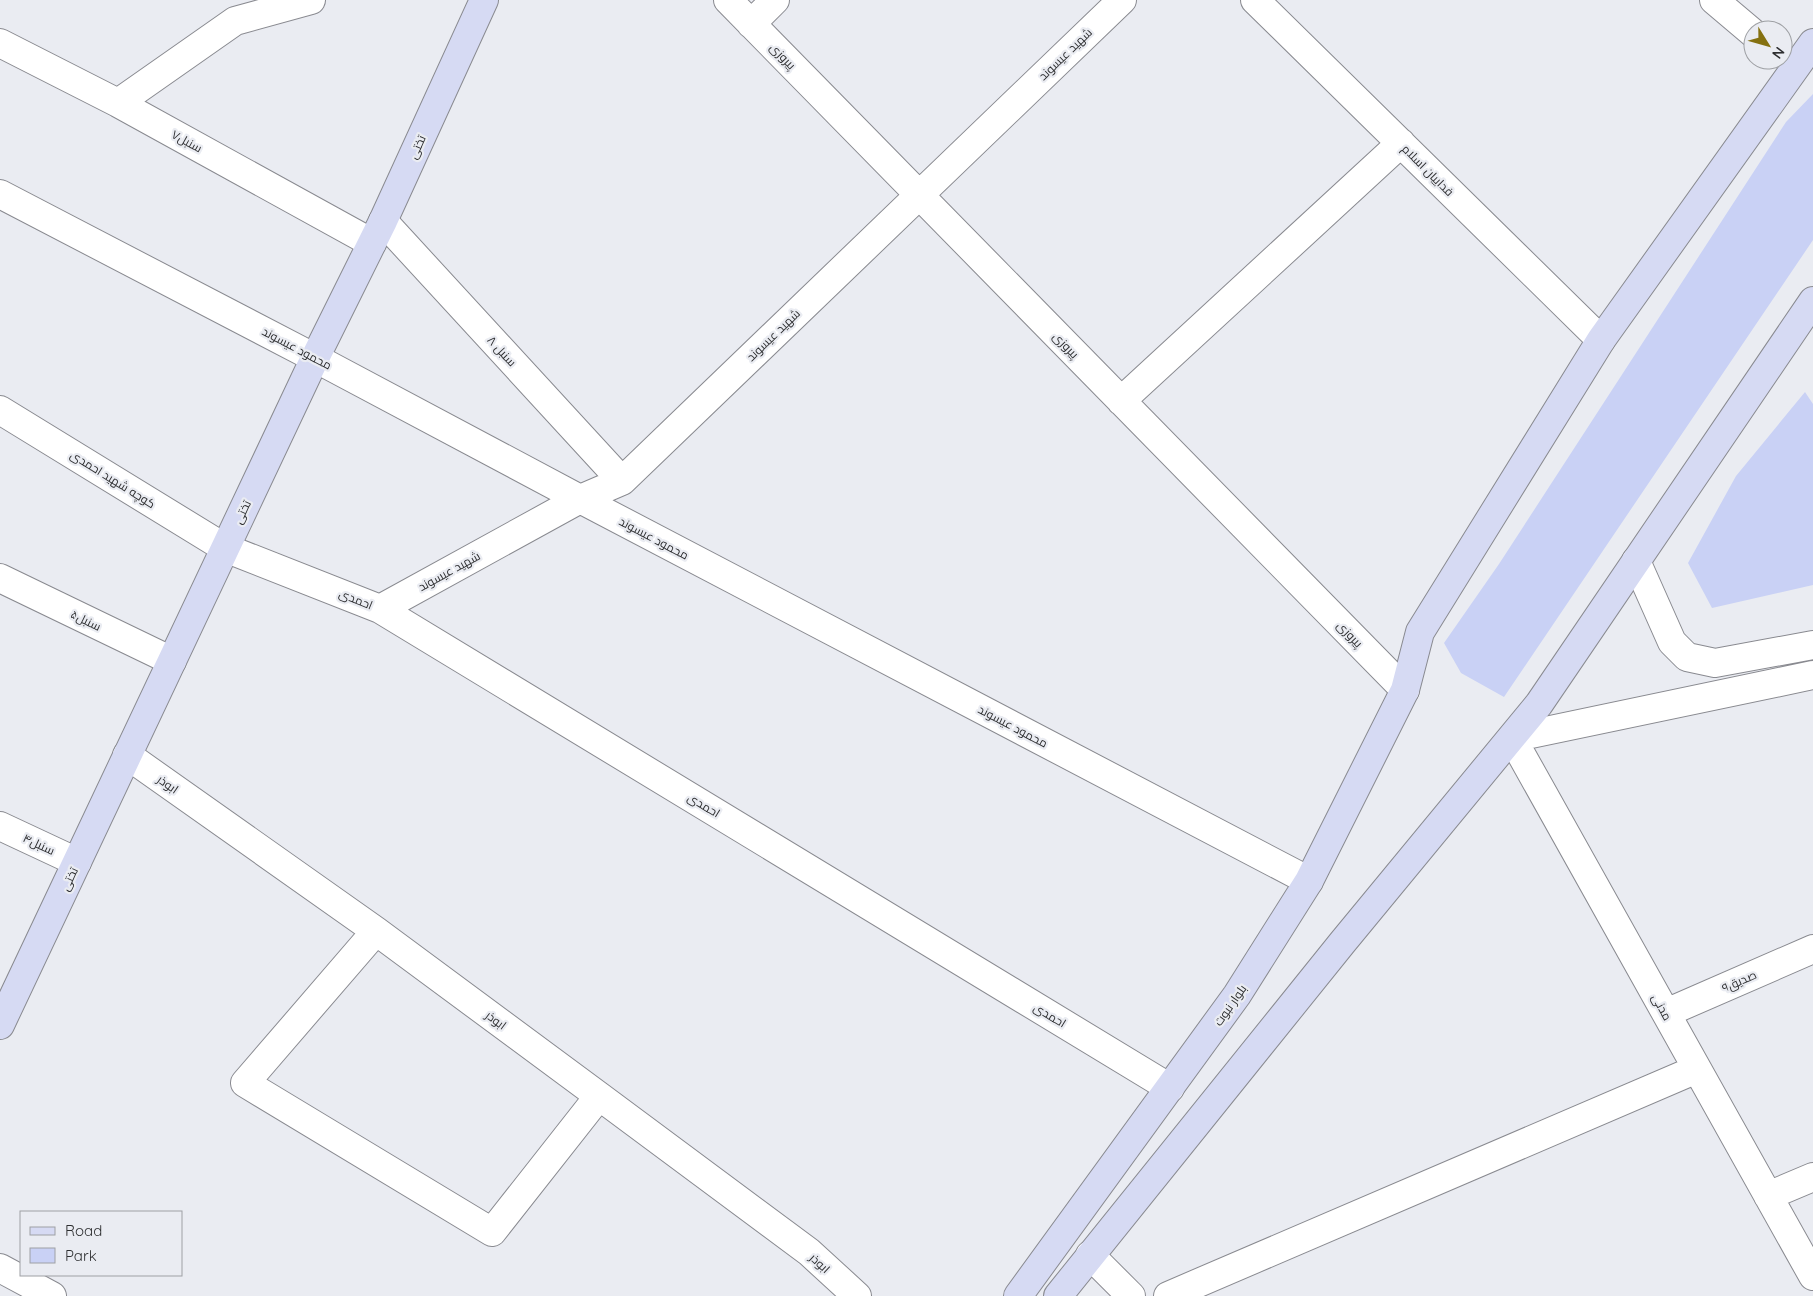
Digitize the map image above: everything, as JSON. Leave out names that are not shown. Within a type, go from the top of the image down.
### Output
[{"type":"street","points":[[118,103],[235,21],[311,0]]},
{"type":"street","name":"تختی","points":[[0,1025],[316,358],[378,232],[484,0]]},
{"type":"street","name":"پیروزی","points":[[728,0],[1405,690]]},
{"type":"street","points":[[751,24],[775,0]]},
{"type":"street","name":"شهید عیسوند","points":[[380,609],[580,499],[622,481],[1122,0]]},
{"type":"street","name":"فداییان اسلام","points":[[1255,0],[1601,340]]},
{"type":"street","points":[[1714,0],[1743,25]]},
{"type":"street","name":"سنبل۷","points":[[0,43],[378,232]]},
{"type":"street","name":"بلوار نبوت","points":[[1793,60],[1813,43]]},
{"type":"street","name":"بلوار نبوت","points":[[1018,1296],[1237,995],[1309,881],[1405,690],[1420,632],[1601,340],[1784,70]]},
{"type":"street","points":[[1121,401],[1401,143]]},
{"type":"street","name":"محمود عیسوند","points":[[0,194],[316,358],[580,499],[1309,881]]},
{"type":"street","name":"سنبل ۸","points":[[378,232],[622,481]]},
{"type":"street","points":[[1058,1296],[1330,958],[1538,704],[1813,302]]},
{"type":"street","name":"کوچه شهید احمدی","points":[[0,410],[226,548]]},
{"type":"street","name":"احمدی","points":[[226,548],[380,609],[1170,1088]]},
{"type":"street","points":[[1636,561],[1672,642],[1687,657],[1715,663],[1813,646]]},
{"type":"street","name":"سنبل۵","points":[[0,578],[172,661]]},
{"type":"street","points":[[1512,738],[1813,675]]},
{"type":"street","name":"مدنی","points":[[1512,738],[1813,1276]]},
{"type":"street","name":"ابوذر","points":[[127,755],[376,931],[599,1096],[809,1252],[856,1296]]},
{"type":"street","name":"سنبل۴","points":[[0,826],[77,862]]},
{"type":"street","points":[[376,931],[245,1083],[492,1232],[599,1096]]},
{"type":"street","name":"صدیق۹","points":[[1666,1013],[1813,949]]},
{"type":"street","points":[[1168,1296],[1697,1070]]},
{"type":"street","points":[[1768,1196],[1813,1177]]},
{"type":"street","points":[[1090,1256],[1131,1296]]},
{"type":"street","points":[[0,1268],[52,1296]]},
{"type":"green space","points":[[1813,94],[1813,240],[1504,697],[1461,673],[1444,643],[1499,564],[1786,122]]},
{"type":"green space","points":[[1805,392],[1813,404],[1813,585],[1712,608],[1688,563],[1736,476]]}]
